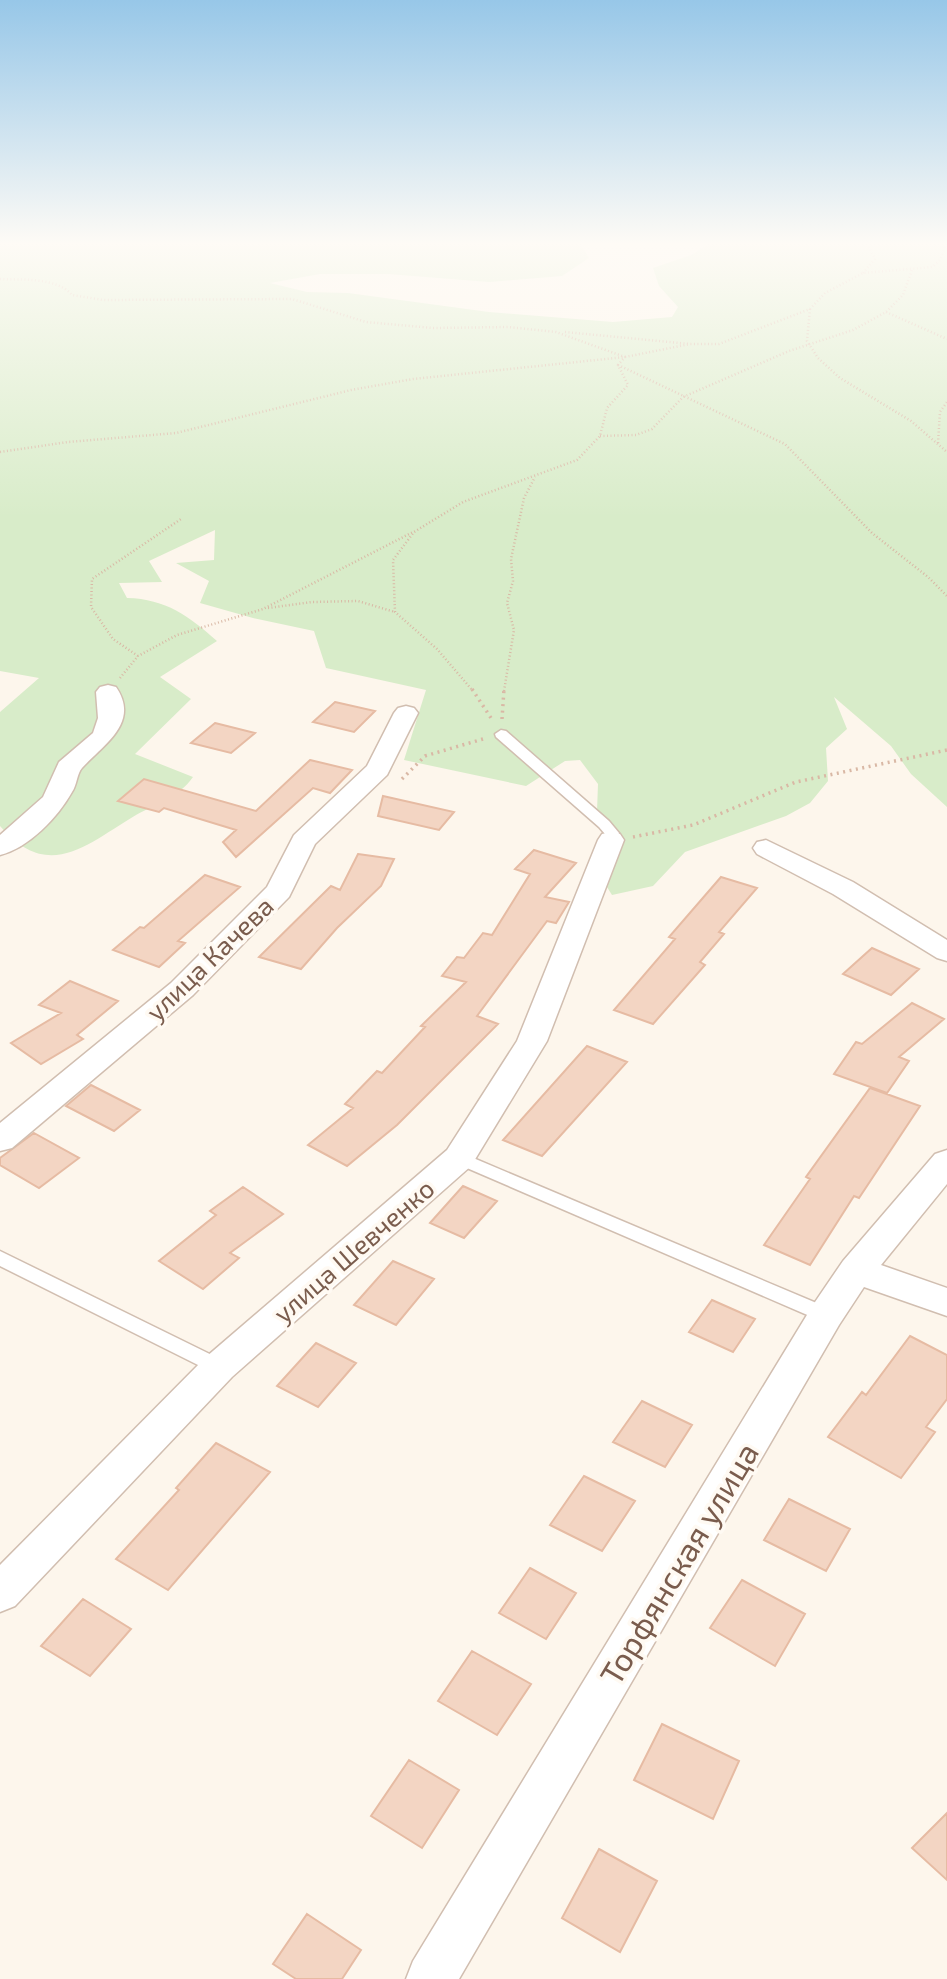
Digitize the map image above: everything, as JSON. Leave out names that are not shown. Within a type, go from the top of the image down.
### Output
[{"type":"street","points":[[0,847],[24,832],[48,808],[68,777],[68,767],[104,738],[113,712],[108,692]]},
{"type":"street","name":"улица Качева","points":[[0,1140],[182,989],[279,891],[303,841],[378,770],[406,713]]},
{"type":"street","name":"улица Шевченко","points":[[0,1593],[219,1367],[459,1158],[532,1041],[611,840]]},
{"type":"street","points":[[765,848],[843,888],[947,952]]},
{"type":"street","name":"Торфянская улица","points":[[431,1979],[826,1315],[856,1270],[947,1163]]},
{"type":"street","points":[[856,1270],[947,1301]]},
{"type":"lane","points":[[500,734],[604,824],[612,833],[611,840]]},
{"type":"lane","points":[[459,1158],[826,1315]]},
{"type":"lane","points":[[0,1258],[219,1367]]},
{"type":"path","points":[[560,333],[625,357]]},
{"type":"path","points":[[599,333],[690,344],[719,344],[747,333]]},
{"type":"path","points":[[806,333],[808,345],[840,379],[906,418],[947,452]]},
{"type":"path","points":[[600,436],[636,435],[652,429],[683,397],[843,333]]},
{"type":"path","points":[[0,452],[68,442],[177,433],[351,390],[413,379],[625,357],[690,344]]},
{"type":"path","points":[[618,365],[625,357]]},
{"type":"path","points":[[618,365],[785,444],[872,533],[928,577],[947,596]]},
{"type":"path","points":[[263,609],[414,532],[463,502],[577,460],[600,436],[607,408],[628,385],[618,365]]},
{"type":"path","points":[[938,444],[940,412],[947,402]]},
{"type":"path","points":[[500,734],[505,680],[514,630],[507,603],[513,581],[512,559],[524,498],[535,477]]},
{"type":"path","points":[[138,656],[113,639],[91,607],[92,579],[181,519]]},
{"type":"path","points":[[395,612],[393,560],[414,532]]},
{"type":"path","points":[[108,692],[138,656],[177,635],[263,609],[358,601],[395,612],[432,643],[472,685],[500,734]]},
{"type":"path","points":[[392,786],[425,756],[500,734]]},
{"type":"path","points":[[611,840],[693,825],[796,782],[947,750]]},
{"type":"green space","points":[[0,333],[947,333],[947,807],[911,774],[891,746],[834,697],[847,729],[826,748],[828,781],[810,803],[786,816],[685,852],[653,886],[612,895],[602,879],[621,839],[597,811],[598,784],[580,760],[565,761],[526,786],[404,760],[426,690],[326,668],[314,631],[200,603],[209,581],[176,563],[214,560],[215,530],[149,561],[162,582],[119,583],[127,598],[154,602],[176,610],[217,641],[160,677],[191,699],[135,754],[193,777],[181,790],[101,837],[68,853],[52,855],[35,852],[18,843],[0,826],[0,712],[39,678],[0,671]]},
{"type":"building","points":[[335,702],[375,711],[354,732],[313,722]]},
{"type":"building","points":[[215,723],[255,733],[231,753],[191,743]]},
{"type":"building","points":[[310,760],[352,770],[330,793],[313,788],[236,857],[223,842],[236,830],[164,808],[159,812],[118,801],[144,779],[256,811]]},
{"type":"building","points":[[383,796],[454,812],[439,830],[378,816]]},
{"type":"building","points":[[534,850],[576,863],[545,897],[569,902],[556,923],[547,921],[477,1016],[498,1024],[397,1125],[347,1166],[308,1145],[353,1108],[345,1104],[377,1071],[382,1073],[425,1027],[421,1026],[466,982],[442,976],[457,957],[464,958],[483,933],[492,935],[530,874],[515,869]]},
{"type":"building","points":[[358,854],[394,859],[381,886],[337,928],[301,969],[259,957],[331,886],[340,890]]},
{"type":"building","points":[[205,875],[240,887],[178,941],[185,943],[159,967],[113,950],[140,927],[144,928]]},
{"type":"building","points":[[721,877],[757,888],[719,932],[724,934],[700,962],[705,965],[653,1024],[614,1010],[675,939],[669,937]]},
{"type":"building","points":[[872,948],[919,969],[891,995],[843,974]]},
{"type":"building","points":[[70,981],[118,1001],[77,1035],[83,1039],[41,1064],[11,1043],[61,1013],[39,1005]]},
{"type":"building","points":[[912,1003],[944,1019],[899,1057],[909,1061],[887,1093],[834,1074],[856,1042],[862,1044]]},
{"type":"building","points":[[587,1046],[627,1062],[542,1156],[503,1140]]},
{"type":"building","points":[[91,1085],[140,1110],[114,1131],[66,1106]]},
{"type":"building","points":[[870,1088],[920,1106],[859,1198],[854,1196],[810,1265],[764,1245],[810,1179],[806,1177]]},
{"type":"building","points":[[34,1133],[79,1158],[39,1188],[0,1165],[0,1158]]},
{"type":"building","points":[[463,1186],[497,1201],[464,1238],[430,1223]]},
{"type":"building","points":[[243,1187],[283,1214],[230,1253],[239,1258],[203,1289],[159,1261],[216,1215],[210,1211]]},
{"type":"building","points":[[393,1261],[434,1279],[396,1325],[354,1305]]},
{"type":"building","points":[[712,1300],[755,1319],[733,1352],[689,1332]]},
{"type":"building","points":[[910,1336],[947,1355],[947,1399],[926,1427],[935,1432],[901,1478],[828,1437],[862,1392],[866,1395]]},
{"type":"building","points":[[316,1343],[356,1363],[318,1407],[277,1386]]},
{"type":"building","points":[[642,1401],[692,1425],[665,1467],[613,1442]]},
{"type":"building","points":[[216,1443],[270,1472],[168,1590],[116,1559],[179,1490],[176,1488]]},
{"type":"building","points":[[584,1476],[635,1501],[602,1551],[550,1525]]},
{"type":"building","points":[[789,1499],[850,1529],[826,1571],[764,1540]]},
{"type":"building","points":[[530,1568],[576,1593],[546,1639],[499,1613]]},
{"type":"building","points":[[742,1580],[805,1614],[775,1666],[710,1628]]},
{"type":"building","points":[[83,1599],[131,1629],[90,1676],[41,1646]]},
{"type":"building","points":[[472,1651],[531,1684],[497,1735],[438,1701]]},
{"type":"building","points":[[662,1724],[739,1761],[713,1819],[634,1780]]},
{"type":"building","points":[[409,1760],[459,1790],[422,1848],[371,1816]]},
{"type":"building","points":[[947,1813],[947,1880],[912,1848]]},
{"type":"building","points":[[599,1849],[657,1881],[620,1952],[562,1918]]},
{"type":"building","points":[[307,1914],[361,1950],[342,1979],[296,1979],[273,1964]]}]
